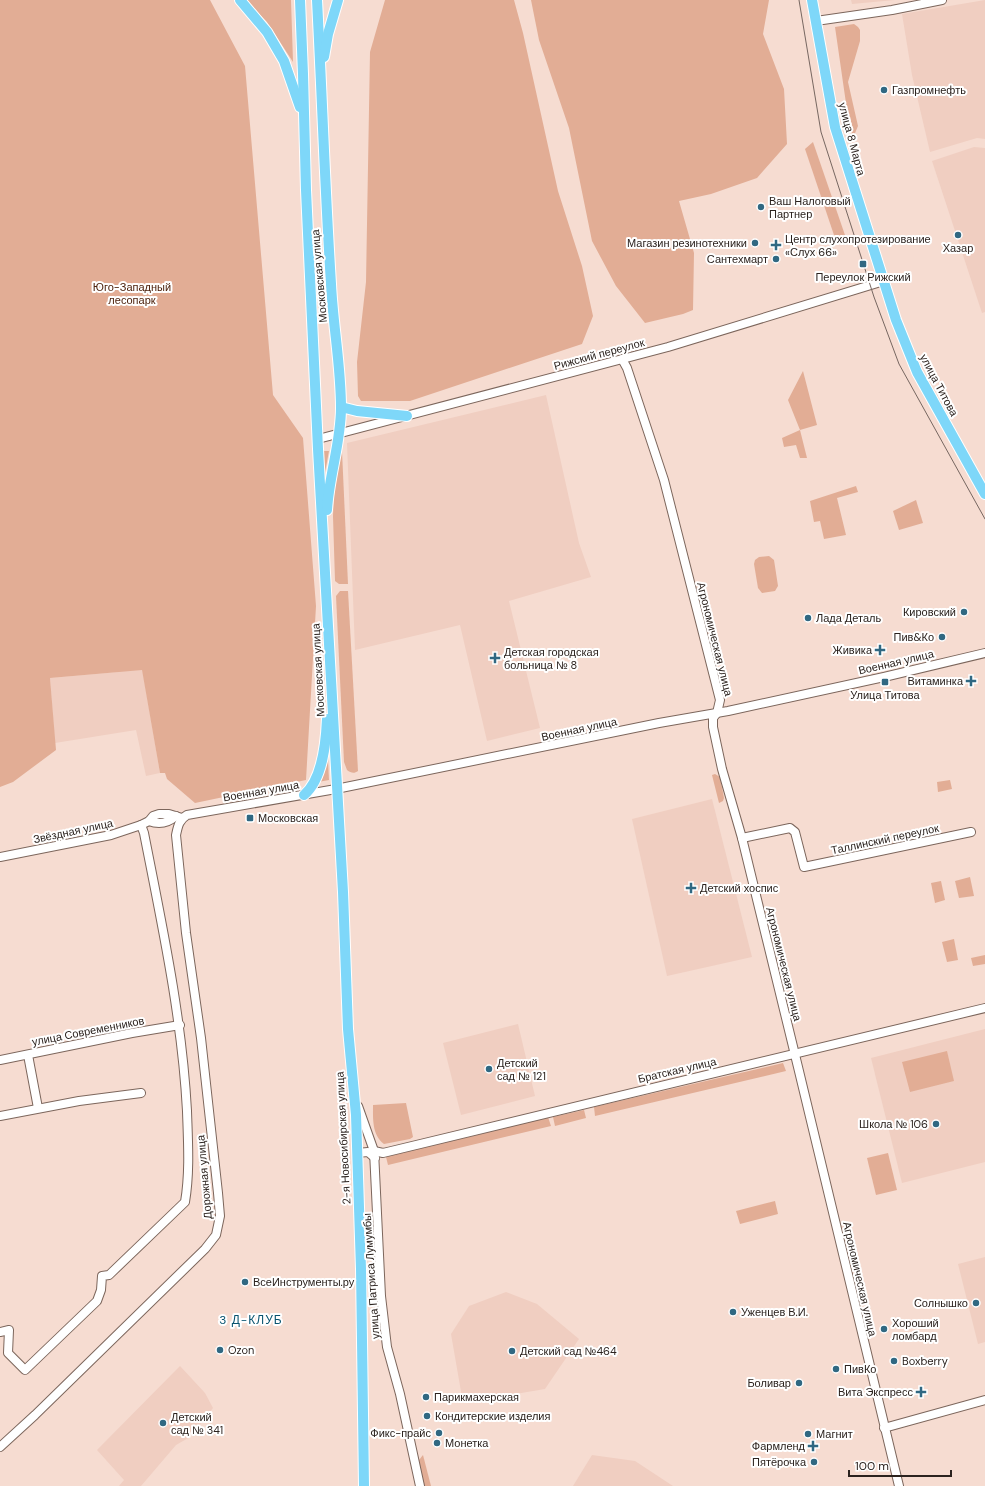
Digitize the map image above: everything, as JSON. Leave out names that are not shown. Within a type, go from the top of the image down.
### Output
[{"type":"main road","points":[[240,0],[267,32],[284,61],[304,116]]},
{"type":"main road","name":"Московская улица","points":[[300,0],[318,439],[336,789]]},
{"type":"main road","name":"Московская улица","points":[[317,0],[330,271],[337,337],[341,408],[340,433],[329,483],[324,549]]},
{"type":"main road","points":[[321,77],[328,34],[338,0]]},
{"type":"main road","name":"улица 8 Марта","points":[[812,0],[835,127],[884,281]]},
{"type":"main road","name":"улица Титова","points":[[884,281],[899,327],[917,372],[985,494]]},
{"type":"main road","points":[[341,408],[407,416]]},
{"type":"main road","points":[[304,795],[314,784],[325,749],[328,709],[332,700]]},
{"type":"main road","name":"2-я Новосибирская улица","points":[[336,789],[343,900],[348,1029],[357,1153],[361,1269],[364,1486]]},
{"type":"street","points":[[816,21],[867,14],[942,0]]},
{"type":"street","name":"Рижский переулок","points":[[318,439],[622,359],[884,281]]},
{"type":"street","name":"Агрономическая улица","points":[[622,359],[627,368],[664,480],[720,700],[717,713],[714,718],[713,727],[722,770],[742,838],[899,1486]]},
{"type":"street","name":"Военная улица","points":[[149,821],[162,823],[186,815],[336,789],[659,723],[717,713],[884,677],[985,653]]},
{"type":"street","name":"Военная улица","points":[[159,814],[170,814],[179,817]]},
{"type":"street","name":"Звёздная улица","points":[[0,857],[111,835],[141,825],[159,814]]},
{"type":"street","name":"Дорожная улица","points":[[0,1448],[41,1410],[204,1249],[216,1235],[220,1216],[218,1193],[201,1038],[186,933],[176,835],[179,817]]},
{"type":"street","points":[[0,1332],[9,1330],[8,1353],[25,1370],[97,1301],[101,1290],[102,1276],[109,1275],[185,1202],[188,1186],[189,1155],[186,1092],[180,1025],[164,933],[144,833],[141,825]]},
{"type":"street","name":"Таллинский переулок","points":[[742,838],[790,828],[794,832],[804,868],[971,832]]},
{"type":"street","name":"Братская улица","points":[[357,1153],[383,1153],[985,1008]]},
{"type":"street","name":"улица Современников","points":[[0,1060],[132,1033],[180,1025]]},
{"type":"street","points":[[28,1055],[38,1108]]},
{"type":"street","points":[[0,1116],[38,1108],[141,1093]]},
{"type":"street","name":"улица Патриса Лумумбы","points":[[354,1097],[374,1154],[381,1296],[386,1341],[400,1394],[420,1486]]},
{"type":"street","points":[[884,1428],[985,1400]]},
{"type":"shaded area","points":[[851,0],[895,0],[852,4]]},
{"type":"shaded area","points":[[985,0],[985,139],[977,138],[930,152],[912,75],[902,14]]},
{"type":"shaded area","points":[[974,147],[985,148],[985,312],[982,313],[932,161]]},
{"type":"shaded area","points":[[546,395],[579,543],[591,577],[509,601],[540,728],[487,741],[460,625],[355,650],[347,443]]},
{"type":"shaded area","points":[[140,656],[160,773],[146,776],[136,730],[55,743],[50,678],[118,672]]},
{"type":"shaded area","name":"Детский хоспис","points":[[712,799],[752,957],[667,976],[632,819]]},
{"type":"shaded area","name":"Детский сад № 121","points":[[518,1024],[535,1096],[461,1115],[443,1043]]},
{"type":"shaded area","name":"Школа № 106","points":[[985,1029],[985,1162],[902,1183],[871,1058]]},
{"type":"shaded area","name":"Солнышко","points":[[985,1257],[985,1342],[978,1344],[958,1264]]},
{"type":"shaded area","name":"Детский сад №464","points":[[506,1292],[537,1304],[579,1339],[545,1389],[463,1403],[451,1334],[469,1306]]},
{"type":"shaded area","name":"Детский сад № 341","points":[[180,1366],[205,1393],[213,1408],[190,1437],[176,1445],[141,1486],[119,1486],[124,1480],[97,1450]]},
{"type":"shaded area","points":[[592,1455],[635,1461],[673,1486],[573,1486]]},
{"type":"green space","name":"Юго-Западный лесопарк","points":[[0,0],[210,0],[245,66],[273,395],[303,438],[316,606],[306,780],[195,803],[167,779],[165,773],[160,773],[142,670],[50,678],[56,750],[13,782],[0,787]]},
{"type":"green space","points":[[246,0],[291,0],[293,62],[267,22]]},
{"type":"green space","points":[[385,0],[514,0],[523,33],[558,191],[582,266],[593,316],[582,344],[410,401],[361,401],[358,396],[357,362],[366,282],[370,52]]},
{"type":"green space","points":[[531,0],[769,0],[763,34],[784,89],[787,144],[757,178],[711,194],[679,201],[694,253],[693,310],[683,314],[645,323],[616,286],[592,241],[569,128],[539,40]]},
{"type":"green space","points":[[854,24],[860,30],[860,41],[848,82],[858,126],[853,138],[849,124],[835,27]]},
{"type":"green space","points":[[813,142],[847,241],[837,244],[805,149]]},
{"type":"green space","points":[[803,371],[817,425],[800,430],[788,400]]},
{"type":"green space","points":[[800,430],[807,458],[800,458],[796,445],[784,447],[782,438]]},
{"type":"green space","points":[[321,451],[329,451],[322,489]]},
{"type":"green space","points":[[342,451],[348,584],[339,584],[335,581],[333,517],[334,482]]},
{"type":"green space","points":[[856,486],[858,492],[837,498],[846,535],[824,539],[820,521],[814,522],[810,501]]},
{"type":"green space","points":[[916,500],[923,523],[899,530],[893,511]]},
{"type":"green space","points":[[769,556],[774,560],[778,586],[775,591],[762,593],[758,588],[754,564],[755,560],[759,557]]},
{"type":"green space","points":[[340,591],[348,591],[358,771],[354,773],[347,770],[344,762],[336,596]]},
{"type":"green space","points":[[328,760],[329,780],[318,782]]},
{"type":"green space","points":[[715,774],[720,777],[724,798],[723,801],[719,803],[712,775]]},
{"type":"green space","points":[[950,780],[952,789],[938,792],[937,782]]},
{"type":"green space","points":[[970,877],[974,896],[959,898],[955,881]]},
{"type":"green space","points":[[941,881],[945,900],[935,903],[931,883]]},
{"type":"green space","points":[[954,939],[958,960],[947,962],[942,942]]},
{"type":"green space","points":[[985,955],[985,964],[973,966],[971,958]]},
{"type":"green space","points":[[947,1051],[954,1081],[910,1092],[902,1062]]},
{"type":"green space","points":[[783,1063],[786,1071],[595,1116],[594,1107]]},
{"type":"green space","points":[[406,1103],[413,1137],[410,1139],[384,1144],[377,1136],[375,1131],[373,1121],[373,1105]]},
{"type":"green space","points":[[584,1110],[586,1118],[555,1126],[553,1117]]},
{"type":"green space","points":[[548,1117],[551,1126],[388,1165],[387,1155],[469,1137]]},
{"type":"green space","points":[[888,1153],[897,1190],[876,1195],[867,1158]]},
{"type":"green space","points":[[775,1201],[778,1214],[740,1224],[736,1211]]},
{"type":"green space","points":[[423,1455],[431,1486],[424,1486],[419,1460]]},
{"type":"tram line","points":[[799,0],[821,132],[874,297],[899,364],[985,519]]},
{"type":"place","name":"Газпромнефть","points":[[884,90]]},
{"type":"place","name":"Ваш Налоговый Партнер","points":[[761,207]]},
{"type":"place","name":"Хазар","points":[[958,235]]},
{"type":"place","name":"Магазин резинотехники","points":[[755,243]]},
{"type":"place","name":"Центр слухопротезирование «Слух 66»","points":[[776,245]]},
{"type":"place","name":"Сантехмарт","points":[[776,259]]},
{"type":"place","name":"Переулок Рижский","points":[[863,264]]},
{"type":"place","name":"Кировский","points":[[964,612]]},
{"type":"place","name":"Лада Деталь","points":[[808,618]]},
{"type":"place","name":"Пив&Ко","points":[[942,637]]},
{"type":"place","name":"Живика","points":[[880,650]]},
{"type":"place","name":"Детская городская больница № 8","points":[[495,658]]},
{"type":"place","name":"Витаминка","points":[[971,681]]},
{"type":"place","name":"Улица Титова","points":[[885,682]]},
{"type":"place","name":"Московская","points":[[250,818]]},
{"type":"place","name":"Детский хоспис","points":[[691,888]]},
{"type":"place","name":"Детский сад № 121","points":[[489,1069]]},
{"type":"place","name":"Школа № 106","points":[[936,1124]]},
{"type":"place","name":"ВсеИнструменты.ру","points":[[245,1282]]},
{"type":"place","name":"Солнышко","points":[[976,1303]]},
{"type":"place","name":"Уженцев В.И.","points":[[733,1312]]},
{"type":"place","name":"Хороший ломбард","points":[[884,1329]]},
{"type":"place","name":"Ozon","points":[[220,1350]]},
{"type":"place","name":"Детский сад №464","points":[[512,1351]]},
{"type":"place","name":"Boxberry","points":[[894,1361]]},
{"type":"place","name":"ПивКо","points":[[836,1369]]},
{"type":"place","name":"Боливар","points":[[799,1383]]},
{"type":"place","name":"Вита Экспресс","points":[[921,1392]]},
{"type":"place","name":"Парикмахерская","points":[[426,1397]]},
{"type":"place","name":"Кондитерские изделия","points":[[427,1416]]},
{"type":"place","name":"Детский сад № 341","points":[[163,1423]]},
{"type":"place","name":"Фикс-прайс","points":[[439,1433]]},
{"type":"place","name":"Магнит","points":[[808,1434]]},
{"type":"place","name":"Монетка","points":[[437,1443]]},
{"type":"place","name":"Фармленд","points":[[813,1446]]},
{"type":"place","name":"Пятёрочка","points":[[814,1462]]},
{"type":"district","name":"3 Д-КЛУБ","points":[[251,1320]]}]
